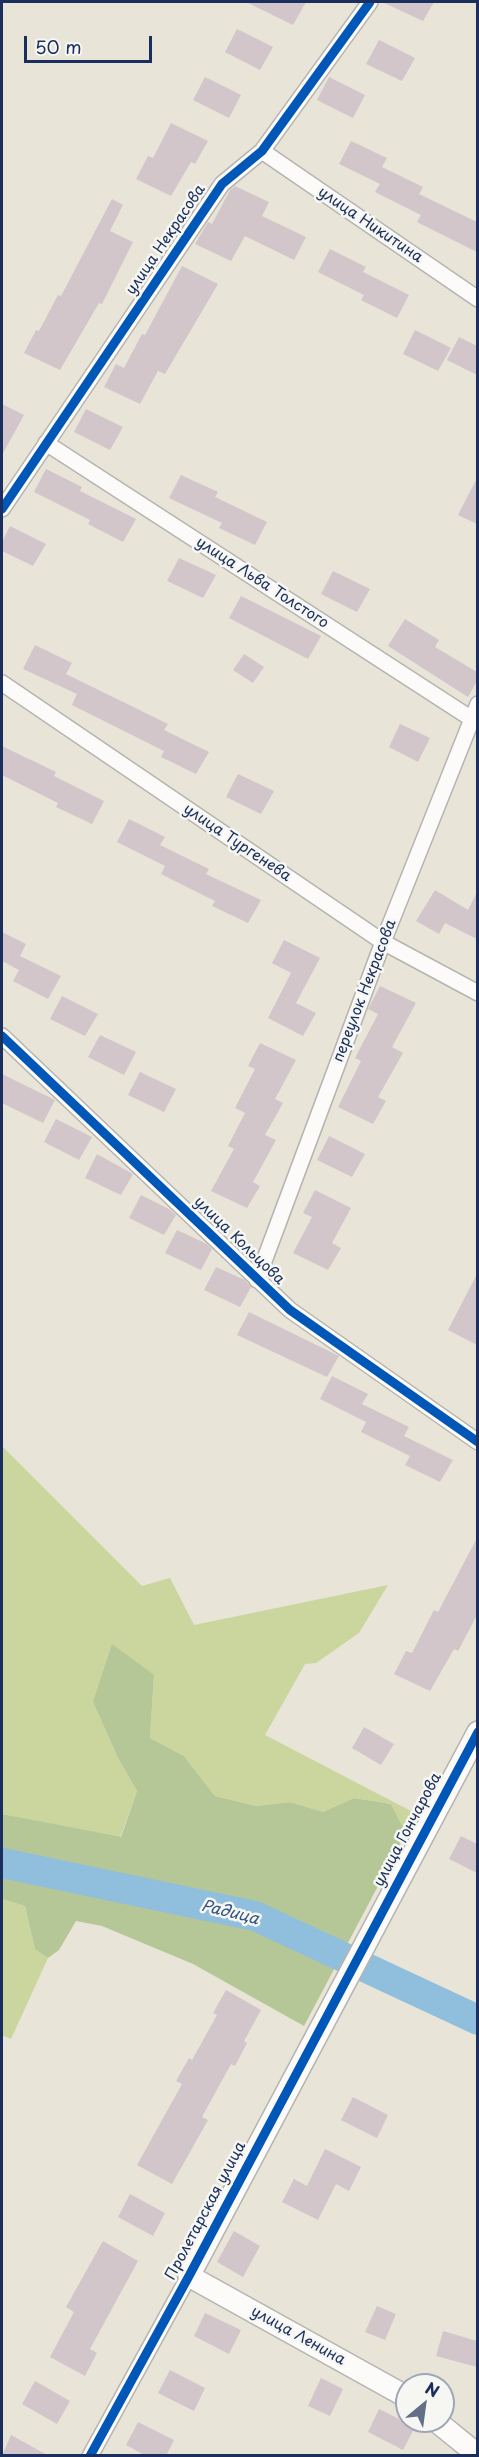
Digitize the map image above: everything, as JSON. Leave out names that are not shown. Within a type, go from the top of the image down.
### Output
[{"type":"street","name":"улица Некрасова","points":[[2,509],[222,184],[262,151],[370,2]]},
{"type":"street","name":"улица Никитина","points":[[262,151],[477,299]]},
{"type":"street","name":"улица Льва Толстого","points":[[46,443],[474,721]]},
{"type":"street","name":"улица Тургенева","points":[[2,683],[383,942],[477,993]]},
{"type":"street","name":"переулок Некрасова","points":[[257,1280],[383,942],[474,721],[477,704]]},
{"type":"street","name":"улица Кольцова","points":[[2,1036],[290,1310],[477,1442]]},
{"type":"street","name":"улица Гончарова","points":[[346,1979],[477,1732]]},
{"type":"street","name":"Пролетарская улица","points":[[90,2456],[189,2276],[346,1979]]},
{"type":"street","name":"улица Ленина","points":[[189,2276],[395,2390]]},
{"type":"street","points":[[450,2433],[477,2455]]},
{"type":"green space","points":[[2,1446],[142,1586],[170,1578],[194,1625],[388,1585],[359,1633],[316,1663],[305,1664],[265,1735],[411,1811],[406,1833],[391,1804],[354,1798],[323,1812],[290,1802],[256,1806],[215,1796],[184,1756],[150,1738],[154,1675],[93,1702],[118,1758],[137,1791],[120,1838],[2,1814]]},
{"type":"green space","points":[[112,1644],[154,1675],[150,1738],[184,1756],[215,1796],[256,1806],[290,1802],[323,1812],[354,1798],[391,1804],[406,1833],[304,2026],[193,1964],[102,1926],[76,1921],[59,1950],[48,1958],[35,1949],[25,1906],[2,1899],[2,1814],[121,1837],[137,1791],[118,1758],[93,1702]]},
{"type":"green space","points":[[2,1899],[25,1906],[35,1948],[48,1958],[11,2039],[2,2035]]},
{"type":"building","points":[[246,2],[306,2],[293,25]]},
{"type":"building","points":[[382,2],[434,2],[423,21]]},
{"type":"building","points":[[237,29],[273,47],[260,70],[225,52]]},
{"type":"building","points":[[379,40],[415,58],[402,81],[366,64]]},
{"type":"building","points":[[205,77],[241,95],[229,118],[193,100]]},
{"type":"building","points":[[329,77],[365,95],[353,118],[317,100]]},
{"type":"building","points":[[171,123],[208,141],[195,164],[191,162],[171,196],[136,179],[148,156],[153,158]]},
{"type":"building","points":[[351,141],[387,158],[382,167],[423,187],[419,194],[477,222],[477,252],[417,222],[421,215],[375,192],[380,184],[339,164]]},
{"type":"building","points":[[235,186],[269,202],[262,216],[306,237],[294,260],[245,236],[231,261],[195,244],[208,222],[212,224],[230,190]]},
{"type":"building","points":[[112,199],[123,205],[110,231],[133,242],[102,304],[99,303],[60,370],[24,353],[36,330],[39,331],[58,295],[61,296]]},
{"type":"building","points":[[330,249],[366,267],[363,272],[409,295],[397,318],[361,300],[364,295],[318,272]]},
{"type":"building","points":[[182,266],[218,284],[165,374],[158,371],[140,404],[104,387],[116,364],[124,368],[142,334],[145,335]]},
{"type":"building","points":[[415,330],[451,348],[438,371],[403,354]]},
{"type":"building","points":[[459,337],[477,346],[477,375],[447,360]]},
{"type":"building","points":[[2,404],[24,415],[2,455]]},
{"type":"building","points":[[86,409],[123,427],[110,450],[74,432]]},
{"type":"building","points":[[46,469],[82,487],[80,491],[136,519],[123,542],[88,524],[90,520],[34,492]]},
{"type":"building","points":[[181,475],[218,492],[215,497],[267,522],[255,545],[219,528],[222,523],[169,498]]},
{"type":"building","points":[[477,478],[477,524],[458,515]]},
{"type":"building","points":[[10,526],[46,544],[33,566],[2,551],[2,542]]},
{"type":"building","points":[[179,558],[216,575],[203,598],[167,581]]},
{"type":"building","points":[[333,571],[370,589],[357,612],[321,594]]},
{"type":"building","points":[[241,596],[321,636],[308,659],[229,618]]},
{"type":"building","points":[[405,619],[439,640],[435,647],[477,672],[477,681],[468,697],[388,646]]},
{"type":"building","points":[[35,645],[72,663],[66,674],[168,724],[164,730],[209,752],[196,774],[161,757],[164,751],[72,705],[77,694],[23,669]]},
{"type":"building","points":[[244,654],[264,667],[253,683],[233,670]]},
{"type":"building","points":[[400,724],[430,738],[418,762],[389,747]]},
{"type":"building","points":[[2,746],[56,772],[54,776],[104,801],[92,824],[56,807],[58,803],[2,775]]},
{"type":"building","points":[[238,774],[274,791],[261,814],[226,797]]},
{"type":"building","points":[[129,819],[165,837],[160,845],[209,869],[206,874],[261,900],[248,923],[212,906],[215,901],[161,874],[165,866],[117,842]]},
{"type":"building","points":[[435,890],[468,910],[477,892],[477,939],[445,923],[439,934],[416,921]]},
{"type":"building","points":[[2,932],[26,944],[20,956],[61,976],[48,999],[13,981],[19,970],[2,961]]},
{"type":"building","points":[[284,940],[320,958],[296,1003],[316,1013],[303,1036],[268,1018],[291,973],[272,963]]},
{"type":"building","points":[[380,986],[416,1003],[392,1047],[403,1053],[378,1097],[386,1101],[373,1124],[338,1107],[361,1061],[355,1058],[378,1014],[368,1009]]},
{"type":"building","points":[[62,996],[98,1014],[85,1036],[50,1019]]},
{"type":"building","points":[[100,1035],[136,1052],[124,1075],[88,1057]]},
{"type":"building","points":[[260,1043],[296,1060],[275,1099],[283,1103],[265,1135],[276,1140],[253,1182],[260,1186],[247,1208],[211,1191],[234,1149],[228,1146],[245,1113],[235,1108],[255,1069],[248,1066]]},
{"type":"building","points":[[140,1072],[176,1089],[164,1112],[128,1095]]},
{"type":"building","points":[[2,1074],[55,1100],[43,1123],[2,1103]]},
{"type":"building","points":[[56,1119],[92,1137],[79,1160],[44,1142]]},
{"type":"building","points":[[329,1136],[365,1154],[352,1177],[317,1160]]},
{"type":"building","points":[[97,1154],[133,1174],[121,1195],[85,1178]]},
{"type":"building","points":[[315,1190],[351,1208],[332,1243],[341,1248],[328,1270],[293,1253],[312,1217],[303,1213]]},
{"type":"building","points":[[141,1195],[176,1215],[164,1235],[129,1218]]},
{"type":"building","points":[[177,1230],[207,1244],[212,1249],[201,1270],[165,1253]]},
{"type":"building","points":[[216,1267],[245,1280],[251,1287],[240,1307],[204,1290]]},
{"type":"building","points":[[477,1274],[477,1345],[448,1330]]},
{"type":"building","points":[[249,1312],[339,1356],[327,1377],[237,1335]]},
{"type":"building","points":[[332,1376],[368,1394],[362,1404],[409,1427],[404,1436],[453,1460],[440,1482],[405,1465],[410,1456],[361,1432],[366,1422],[320,1399]]},
{"type":"building","points":[[477,1538],[477,1615],[458,1651],[454,1649],[430,1691],[394,1674],[406,1651],[412,1653],[434,1610],[438,1612]]},
{"type":"building","points":[[364,1727],[394,1744],[381,1765],[352,1748]]},
{"type":"building","points":[[461,1836],[477,1844],[477,1873],[449,1859]]},
{"type":"building","points":[[226,1990],[261,2010],[244,2041],[247,2043],[235,2066],[231,2064],[202,2117],[208,2120],[172,2184],[137,2165],[182,2084],[176,2081],[189,2058],[192,2060],[217,2015],[213,2013]]},
{"type":"building","points":[[353,2097],[388,2115],[377,2138],[341,2120]]},
{"type":"building","points":[[325,2149],[361,2167],[349,2191],[336,2184],[318,2220],[282,2202],[294,2179],[307,2186]]},
{"type":"building","points":[[130,2194],[165,2213],[153,2236],[118,2217]]},
{"type":"building","points":[[234,2231],[260,2246],[243,2277],[217,2262]]},
{"type":"building","points":[[103,2241],[138,2261],[90,2349],[97,2353],[85,2376],[50,2357],[74,2312],[66,2307]]},
{"type":"building","points":[[377,2306],[396,2314],[385,2340],[365,2332]]},
{"type":"building","points":[[205,2313],[241,2330],[229,2354],[194,2336]]},
{"type":"building","points":[[443,2331],[477,2341],[477,2367],[436,2356]]},
{"type":"building","points":[[170,2370],[205,2388],[194,2411],[158,2393]]},
{"type":"building","points":[[321,2378],[343,2389],[330,2416],[308,2406]]},
{"type":"building","points":[[35,2381],[70,2401],[57,2424],[22,2404]]},
{"type":"building","points":[[379,2409],[395,2417],[395,2433],[412,2433],[403,2450],[368,2432]]},
{"type":"building","points":[[138,2422],[174,2440],[166,2456],[146,2456],[126,2445]]},
{"type":"building","points":[[11,2435],[49,2456],[2,2456]]},
{"type":"waterway","name":"Радица","points":[[2,1863],[255,1916],[478,2020]]},
{"type":"cycle path","points":[[2,509],[222,184],[262,151],[370,2]]},
{"type":"cycle path","points":[[2,1036],[290,1310],[478,1442]]},
{"type":"cycle path","points":[[90,2456],[189,2276],[478,1732]]}]
